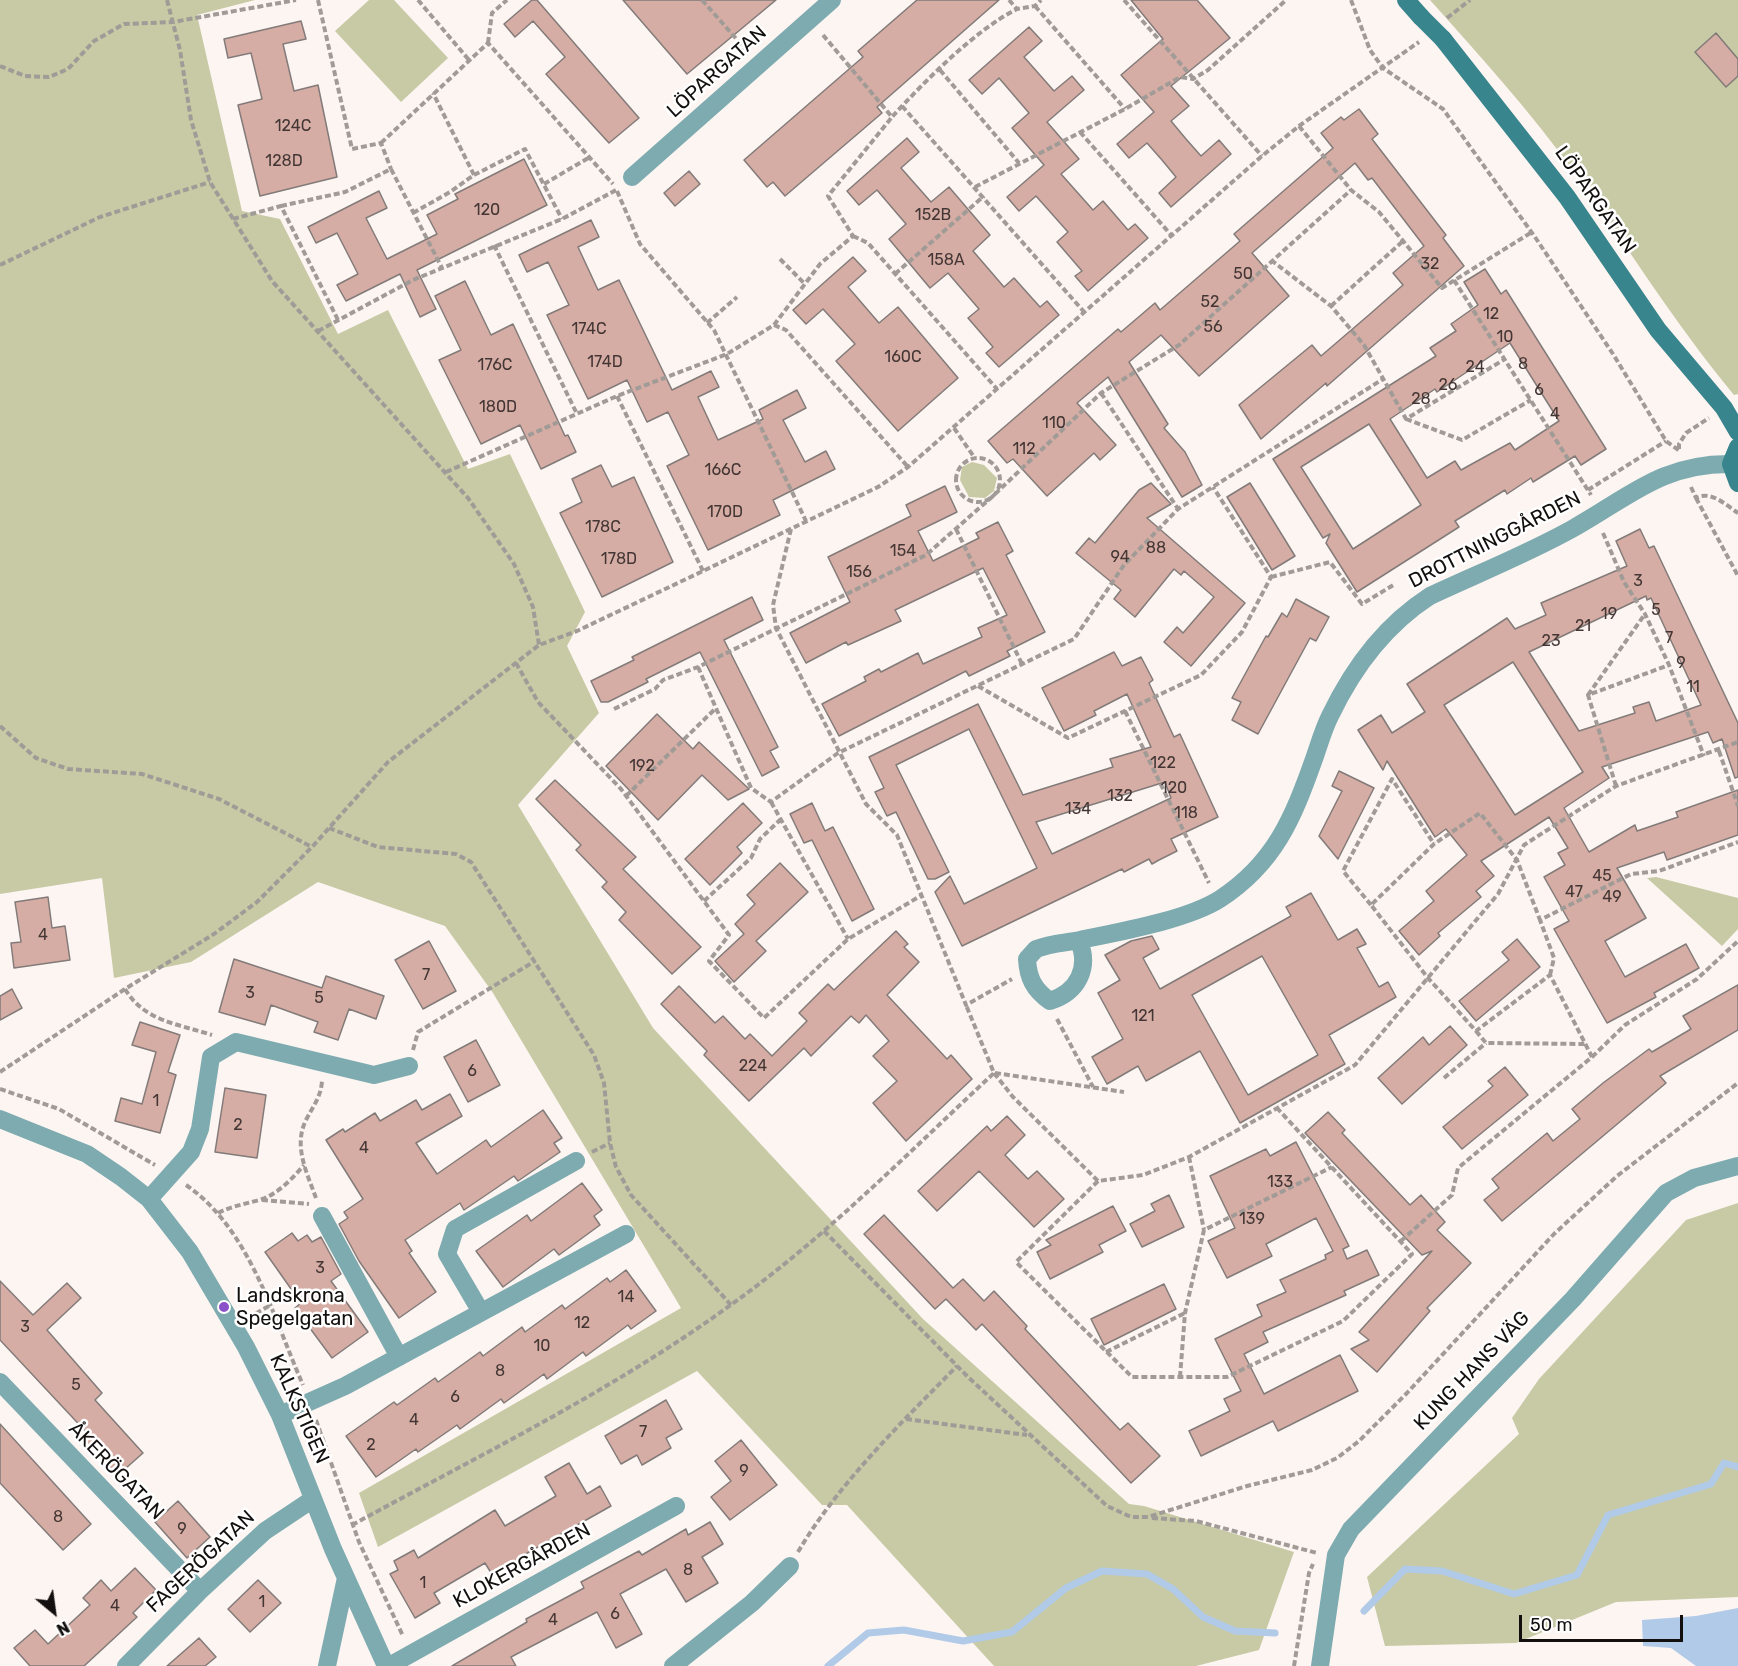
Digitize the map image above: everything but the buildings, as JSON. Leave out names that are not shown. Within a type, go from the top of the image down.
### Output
[{"type":"street","name":"LÖPARGATAN","points":[[632,177],[832,0]]},
{"type":"street","name":"LÖPARGATAN","points":[[1406,0],[1421,17],[1441,32],[1567,197],[1658,330],[1724,408],[1738,432]]},
{"type":"street","name":"DROTTNINGGÅRDEN","points":[[1032,984],[1027,959],[1036,949],[1051,943],[1078,940],[1169,919],[1217,900],[1252,875],[1279,843],[1291,821],[1329,717],[1366,654],[1393,625],[1430,596],[1571,529],[1663,475],[1735,456]]},
{"type":"street","points":[[1735,456],[1738,483]]},
{"type":"street","points":[[1032,984],[1038,993],[1050,1001],[1063,997],[1074,987],[1082,968],[1084,954],[1078,940]]},
{"type":"street","points":[[149,1199],[191,1152],[200,1129],[211,1057],[236,1042],[374,1075],[409,1066]]},
{"type":"street","name":"KALKSTIGEN","points":[[0,1119],[87,1154],[149,1199],[190,1252],[224,1307],[280,1415],[346,1578],[388,1666]]},
{"type":"street","points":[[481,1312],[447,1254],[455,1229],[576,1161]]},
{"type":"street","name":"KUNG HANS VÄG","points":[[1320,1666],[1336,1555],[1352,1529],[1573,1299],[1666,1194],[1694,1178],[1738,1166]]},
{"type":"street","points":[[322,1216],[399,1357]]},
{"type":"street","points":[[280,1415],[345,1386],[626,1234]]},
{"type":"street","name":"ÅKERÖGATAN","points":[[0,1382],[200,1591]]},
{"type":"street","name":"FAGERÖGATAN","points":[[126,1666],[200,1591],[266,1531],[313,1499]]},
{"type":"street","name":"KLOKERGÅRDEN","points":[[388,1666],[676,1506]]},
{"type":"street","points":[[673,1666],[752,1603],[790,1566]]},
{"type":"street","points":[[327,1666],[346,1578]]},
{"type":"path","points":[[167,0],[173,21],[190,120],[210,182],[272,280],[468,498],[514,564],[533,607],[539,645]]},
{"type":"path","points":[[0,66],[25,76],[49,77],[68,69],[94,41],[124,24],[173,21],[296,0]]},
{"type":"path","points":[[318,0],[352,149],[381,143],[488,43],[492,13],[507,0]]},
{"type":"path","points":[[418,0],[469,60]]},
{"type":"path","points":[[702,0],[759,65]]},
{"type":"path","points":[[1009,0],[1017,9]]},
{"type":"path","points":[[997,390],[868,243],[853,236],[828,196],[892,117],[940,70],[1000,18],[1017,9],[1035,6],[1041,0]]},
{"type":"path","points":[[1124,0],[1262,156]]},
{"type":"path","points":[[1351,0],[1371,50],[1383,68],[1443,109],[1532,232],[1613,354],[1666,441],[1679,449]]},
{"type":"path","points":[[1441,32],[1470,0]]},
{"type":"path","points":[[975,187],[1125,109],[1180,76],[1193,78],[1208,70],[1285,1]]},
{"type":"path","points":[[1035,6],[1125,109]]},
{"type":"path","points":[[810,20],[892,117]]},
{"type":"path","points":[[0,1072],[125,989],[214,934],[257,902],[312,847],[388,762],[539,645],[577,631],[878,487],[908,467],[1173,237],[1262,156],[1299,126],[1422,39]]},
{"type":"path","points":[[488,43],[609,178],[617,190],[640,244],[707,323],[727,354],[806,521]]},
{"type":"path","points":[[940,70],[1019,163]]},
{"type":"path","points":[[433,93],[474,175]]},
{"type":"path","points":[[902,106],[984,196],[1085,313]]},
{"type":"path","points":[[1299,126],[1351,190],[1379,212],[1442,288],[1532,232]]},
{"type":"path","points":[[1080,132],[1173,237]]},
{"type":"path","points":[[381,143],[391,169],[442,268]]},
{"type":"path","points":[[413,213],[474,175],[525,148],[562,219]]},
{"type":"path","points":[[544,184],[590,157]]},
{"type":"path","points":[[233,219],[345,192],[391,169]]},
{"type":"path","points":[[318,331],[442,268],[562,219],[617,190],[632,177]]},
{"type":"path","points":[[0,265],[100,217],[210,182]]},
{"type":"path","points":[[614,709],[655,689],[663,680],[698,667],[926,555],[993,496],[1101,393],[1179,345],[1351,190]]},
{"type":"path","points":[[896,274],[984,196]]},
{"type":"path","points":[[281,206],[338,320]]},
{"type":"path","points":[[446,472],[617,396],[727,354],[774,325],[820,264],[853,236]]},
{"type":"path","points":[[1331,306],[1403,241]]},
{"type":"path","points":[[494,245],[577,414]]},
{"type":"path","points":[[780,259],[804,283]]},
{"type":"path","points":[[1271,260],[1331,306],[1364,345],[1406,419],[1462,440],[1531,400]]},
{"type":"path","points":[[1454,280],[1588,490],[1624,582],[1645,614],[1669,665],[1704,756]]},
{"type":"path","points":[[707,323],[737,297]]},
{"type":"path","points":[[774,325],[786,330],[908,467]]},
{"type":"path","points":[[1406,419],[1505,359]]},
{"type":"path","points":[[771,802],[838,753],[1074,639],[1124,565],[1178,509],[1383,379]]},
{"type":"path","points":[[1101,393],[1178,509]]},
{"type":"path","points":[[617,396],[703,571]]},
{"type":"path","points":[[1724,408],[1686,433],[1679,444],[1679,449],[1684,470],[1696,498],[1738,576]]},
{"type":"path","points":[[954,428],[975,457],[986,461],[1001,475],[1001,484],[993,496],[976,503],[970,501],[961,490],[957,476],[959,465],[975,457]]},
{"type":"path","points":[[1588,490],[1666,441]]},
{"type":"path","points":[[1213,487],[1271,577]]},
{"type":"path","points":[[1696,498],[1701,495],[1712,496],[1738,513]]},
{"type":"path","points":[[791,528],[773,605],[776,628],[866,804],[897,835],[994,1073],[1012,1097],[1098,1181]]},
{"type":"path","points":[[956,529],[1022,664]]},
{"type":"path","points":[[977,686],[1068,738],[1201,675],[1242,632],[1271,577],[1330,562],[1362,604],[1395,584]]},
{"type":"path","points":[[1588,695],[1645,614]]},
{"type":"path","points":[[516,663],[538,702],[626,796],[729,935],[709,961],[764,1018],[848,939],[922,896]]},
{"type":"path","points":[[1588,695],[1669,665]]},
{"type":"path","points":[[698,667],[751,788],[771,802],[848,939]]},
{"type":"path","points":[[1588,695],[1616,786]]},
{"type":"path","points":[[626,796],[716,708]]},
{"type":"path","points":[[1125,711],[1217,900]]},
{"type":"path","points":[[0,725],[36,758],[68,769],[142,774],[219,800],[312,847]]},
{"type":"path","points":[[1277,1108],[1412,1254],[1342,1320],[1227,1377],[1131,1377],[1016,1262],[1098,1181],[1143,1175],[1189,1157],[1277,1108],[1355,1065],[1498,894],[1524,845],[1616,786],[1719,751],[1738,742]]},
{"type":"path","points":[[1719,751],[1738,806]]},
{"type":"path","points":[[1434,844],[1392,779],[1343,871],[1428,978],[1486,1043]]},
{"type":"path","points":[[1371,905],[1434,844],[1480,813],[1517,860],[1554,958],[1550,975],[1476,1031]]},
{"type":"path","points":[[704,901],[751,858],[760,839],[781,819]]},
{"type":"path","points":[[329,828],[378,847],[456,854],[471,862],[594,1055],[604,1083],[610,1143],[616,1167],[631,1195],[731,1305]]},
{"type":"path","points":[[1540,920],[1631,874],[1659,871],[1738,842]]},
{"type":"path","points":[[1401,1241],[1452,1195],[1458,1168],[1593,1057],[1624,1025],[1697,979],[1738,941]]},
{"type":"path","points":[[409,1066],[418,1032],[535,961]]},
{"type":"path","points":[[1550,975],[1593,1057]]},
{"type":"path","points":[[966,1005],[1012,979],[1032,984]]},
{"type":"path","points":[[125,989],[133,1003],[145,1013],[236,1042]]},
{"type":"path","points":[[1050,1001],[1093,1087]]},
{"type":"path","points":[[1444,1078],[1486,1043],[1586,1044]]},
{"type":"path","points":[[218,1213],[245,1202],[260,1200],[318,1205],[304,1165],[300,1135],[319,1096],[323,1063]]},
{"type":"path","points":[[994,1073],[1124,1092]]},
{"type":"path","points":[[352,1525],[614,1382],[731,1305],[824,1232],[994,1073]]},
{"type":"path","points":[[1148,1517],[1247,1486],[1312,1470],[1337,1458],[1359,1442],[1554,1234],[1617,1176],[1738,1083]]},
{"type":"path","points":[[1180,1377],[1185,1312],[1204,1230],[1189,1157]]},
{"type":"path","points":[[260,1200],[276,1192],[304,1165]]},
{"type":"path","points":[[1204,1230],[1332,1167]]},
{"type":"path","points":[[824,1232],[957,1366],[1107,1506],[1131,1517],[1196,1521],[1319,1554]]},
{"type":"path","points":[[247,1318],[268,1306]]},
{"type":"path","points":[[1106,1352],[1185,1312]]},
{"type":"path","points":[[790,1566],[816,1522],[906,1419],[957,1366]]},
{"type":"path","points":[[906,1419],[1029,1435]]},
{"type":"green space","points":[[0,0],[255,0],[197,15],[242,211],[280,219],[338,334],[388,310],[468,469],[510,454],[585,612],[567,646],[599,713],[518,805],[653,1028],[923,1319],[1129,1504],[1144,1506],[1294,1552],[1259,1650],[1196,1666],[994,1666],[847,1505],[822,1505],[697,1371],[378,1547],[359,1493],[681,1308],[493,993],[445,926],[318,882],[191,962],[114,978],[102,878],[0,894]]},
{"type":"green space","points":[[369,0],[394,0],[448,58],[401,102],[335,31]]},
{"type":"green space","points":[[1430,0],[1738,0],[1738,394],[1734,395],[1712,368],[1540,127]]},
{"type":"green space","points":[[972,462],[984,465],[997,478],[994,491],[985,498],[969,497],[960,480],[962,467]]},
{"type":"green space","points":[[1656,877],[1738,898],[1738,929],[1722,946],[1647,878]]},
{"type":"green space","points":[[1738,1203],[1738,1597],[1616,1602],[1516,1643],[1385,1646],[1367,1577],[1519,1434],[1512,1418],[1539,1379],[1686,1220]]},
{"type":"water","points":[[1738,1608],[1738,1666],[1696,1666],[1671,1648],[1643,1646],[1642,1620],[1696,1616]]},
{"type":"waterway","points":[[1364,1611],[1405,1569],[1442,1571],[1514,1594],[1577,1575],[1608,1515],[1711,1484],[1724,1463],[1738,1467]]},
{"type":"waterway","points":[[828,1666],[868,1633],[904,1630],[963,1641],[1012,1632],[1066,1588],[1102,1571],[1147,1574],[1173,1589],[1203,1617],[1235,1631],[1275,1633]]},
{"type":"place","name":"Landskrona Spegelgatan","points":[[224,1307]]}]
